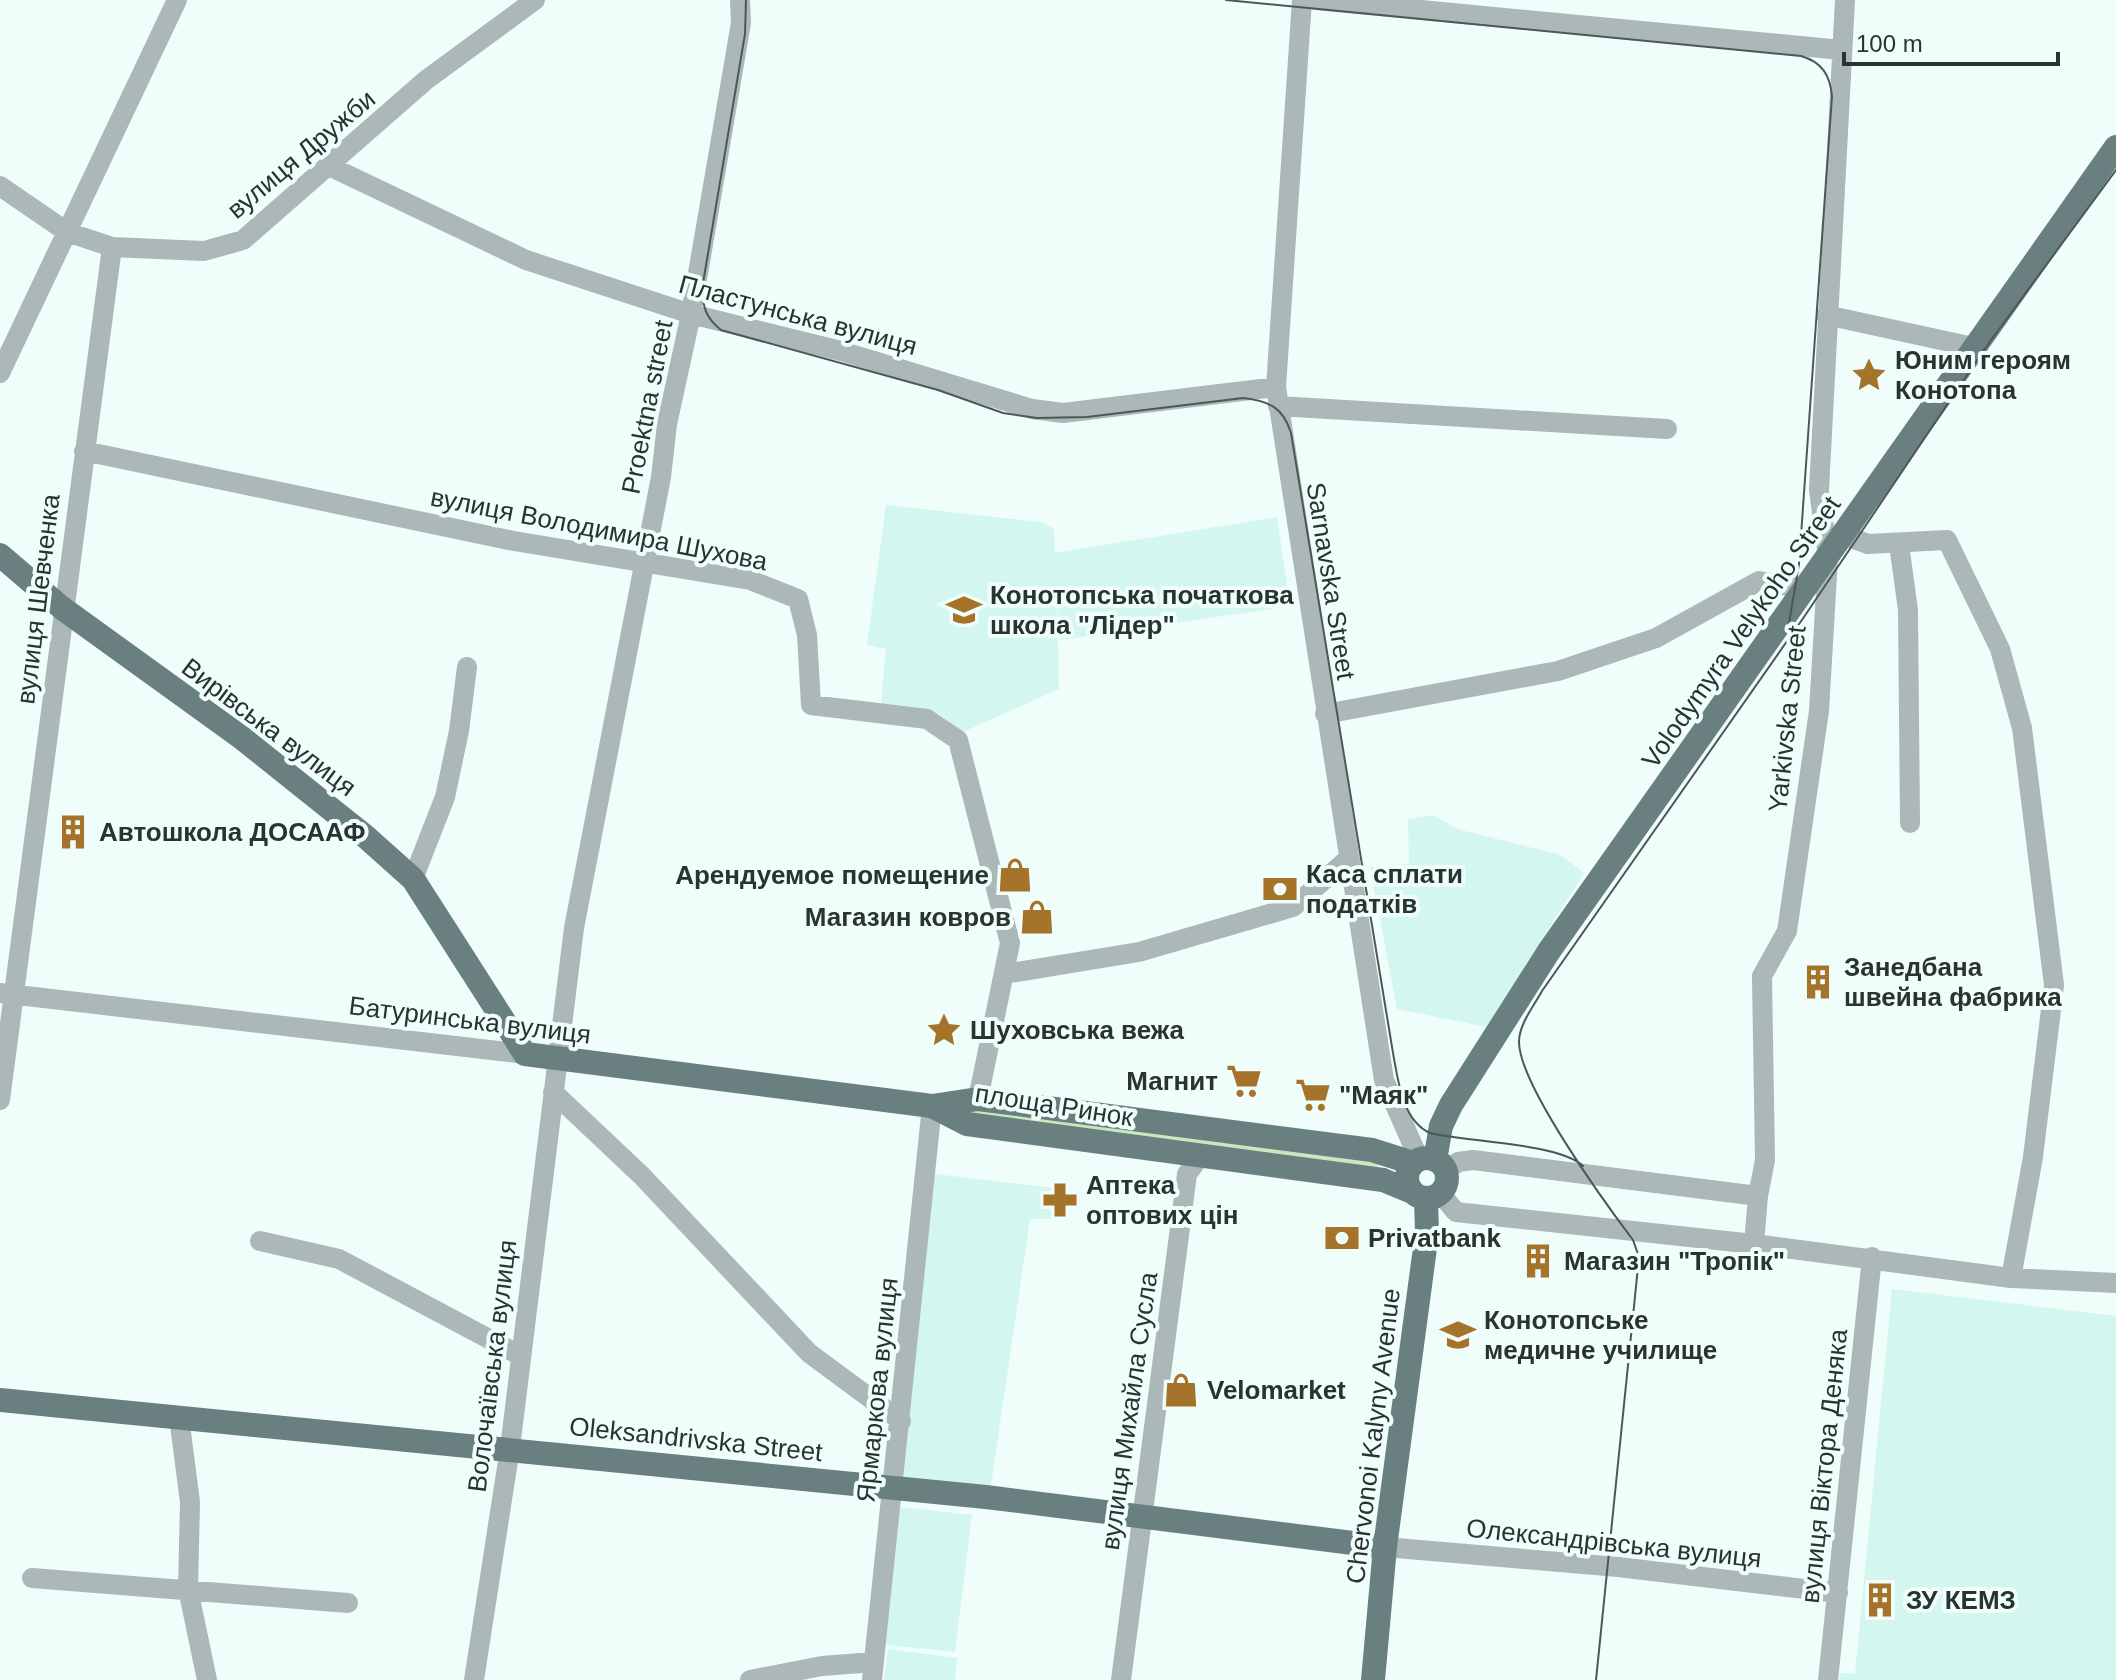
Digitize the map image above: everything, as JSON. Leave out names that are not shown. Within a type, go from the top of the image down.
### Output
[{"type":"main road","name":"Volodymyra Velykoho Street","points":[[1427,1177],[1441,1126],[1485,1047],[2116,147]]},
{"type":"main road","name":"Вирівська вулиця","points":[[0,555],[62,608],[242,738],[366,837],[413,879],[525,1054]]},
{"type":"main road","name":"Батуринська вулиця","points":[[525,1054],[932,1106]]},
{"type":"main road","name":"площа Ринок","points":[[932,1106],[978,1099],[1372,1150],[1427,1177]]},
{"type":"main road","name":"площа Ринок","points":[[932,1106],[967,1124],[1383,1180],[1427,1177]]},
{"type":"main road","name":"Chervonoi Kalyny Avenue","points":[[1373,1680],[1385,1547],[1427,1233],[1427,1177]]},
{"type":"main road","name":"Oleksandrivska Street","points":[[0,1400],[893,1487],[1385,1547]]},
{"type":"street","points":[[0,373],[177,0]]},
{"type":"street","name":"вулиця Дружби","points":[[0,186],[67,232],[112,247],[204,251],[243,240],[426,80],[535,0]]},
{"type":"street","name":"Proektna street","points":[[558,1059],[574,928],[644,564],[667,424],[691,314],[741,23],[740,0]]},
{"type":"street","name":"Sarnavska Street","points":[[1302,0],[1277,397],[1384,1080],[1427,1177]]},
{"type":"street","points":[[1316,0],[1842,50]]},
{"type":"street","name":"Yarkivska Street","points":[[1754,1244],[1765,1160],[1762,976],[1787,931],[1819,711],[1828,558],[1819,490],[1845,0]]},
{"type":"street","name":"Пластунська вулиця","points":[[329,166],[526,260],[691,314],[841,351],[1047,412],[1277,397],[1667,429]]},
{"type":"street","name":"вулиця Шевченка","points":[[0,1100],[8,994],[112,247]]},
{"type":"street","points":[[1826,315],[1973,347]]},
{"type":"street","name":"вулиця Володимира Шухова","points":[[84,451],[514,541],[750,580],[798,599],[807,635],[811,705],[927,719],[958,740],[1010,943],[978,1099]]},
{"type":"street","points":[[1843,535],[1868,544],[1947,540],[2000,649],[2022,728],[2054,985],[2033,1157],[2011,1278]]},
{"type":"street","points":[[1899,544],[1908,610],[1910,823]]},
{"type":"street","points":[[1325,714],[1558,671],[1656,638],[1759,581],[1806,589]]},
{"type":"street","points":[[413,879],[445,797],[459,731],[467,667]]},
{"type":"street","points":[[1004,974],[1139,952],[1293,907],[1348,859]]},
{"type":"street","name":"Батуринська вулиця","points":[[8,994],[525,1054]]},
{"type":"street","name":"Волочаївська вулиця","points":[[474,1680],[510,1448],[558,1059]]},
{"type":"street","points":[[553,1092],[642,1176],[809,1353],[901,1421]]},
{"type":"street","name":"Ярмаркова вулиця","points":[[873,1671],[932,1106]]},
{"type":"street","name":"вулиця Михайла Сусла","points":[[1121,1680],[1187,1174],[1202,1154]]},
{"type":"street","points":[[1758,1196],[1473,1160],[1458,1162],[1427,1177],[1456,1212],[1872,1257],[2011,1278],[2116,1283]]},
{"type":"street","points":[[260,1241],[339,1259],[521,1356]]},
{"type":"street","name":"вулиця Віктора Деняка","points":[[1828,1680],[1872,1257]]},
{"type":"street","points":[[179,1417],[190,1502],[188,1589],[207,1680]]},
{"type":"street","name":"Олександрівська вулиця","points":[[1385,1547],[1618,1567],[1838,1593]]},
{"type":"street","points":[[32,1578],[348,1603]]},
{"type":"street","points":[[750,1680],[822,1666],[873,1671]]},
{"type":"shaded area","name":"Конотопська початкова школа \"Лідер\"","points":[[886,505],[1042,522],[1054,529],[1055,553],[1277,517],[1290,606],[1060,640],[1057,600],[1059,689],[963,732],[938,713],[881,704],[886,649],[867,645]]},
{"type":"shaded area","points":[[1433,815],[1457,829],[1561,855],[1584,873],[1486,1027],[1397,1009],[1370,867],[1409,864],[1408,819]]},
{"type":"shaded area","points":[[935,1174],[1071,1190],[1069,1219],[1030,1219],[991,1485],[902,1479]]},
{"type":"shaded area","points":[[1892,1289],[2116,1316],[2116,1680],[1839,1680],[1840,1673],[1855,1674]]},
{"type":"shaded area","points":[[900,1507],[972,1515],[955,1652],[886,1645]]},
{"type":"shaded area","points":[[888,1649],[957,1658],[955,1680],[884,1680]]},
{"type":"green space","points":[[970,1106],[1376,1160],[1379,1169],[969,1115]]},
{"type":"tram line","points":[[746,0],[745,34],[702,289],[704,307],[709,317],[721,330],[938,390],[1003,413],[1037,418],[1087,417],[1243,398],[1260,401],[1279,411],[1291,433],[1393,1053],[1407,1109],[1413,1119],[1430,1133],[1554,1152],[1583,1166]]},
{"type":"tram line","points":[[1226,0],[1801,56],[1820,66],[1827,76],[1832,96],[1799,564],[1788,629]]},
{"type":"tram line","points":[[1596,1680],[1639,1257],[1633,1240],[1566,1143],[1533,1085],[1523,1061],[1519,1042],[1521,1029],[1542,991],[1804,617],[1986,347],[2116,170]]},
{"type":"place","name":"Юним героям Конотопа","points":[[1869,375]]},
{"type":"place","name":"Конотопська початкова школа \"Лідер\"","points":[[964,610]]},
{"type":"place","name":"Автошкола ДОСААФ","points":[[73,832]]},
{"type":"place","name":"Арендуемое помещение","points":[[1015,875]]},
{"type":"place","name":"Каса сплати податків","points":[[1280,889]]},
{"type":"place","name":"Магазин ковров","points":[[1037,917]]},
{"type":"place","name":"Занедбана швейна фабрика","points":[[1818,982]]},
{"type":"place","name":"Шуховська вежа","points":[[944,1030]]},
{"type":"place","name":"Магнит","points":[[1244,1081]]},
{"type":"place","name":"\"Маяк\"","points":[[1313,1095]]},
{"type":"place","name":"Аптека оптових цін","points":[[1060,1200]]},
{"type":"place","name":"Privatbank","points":[[1342,1238]]},
{"type":"place","name":"Магазин \"Тропік\"","points":[[1538,1261]]},
{"type":"place","name":"Конотопське медичне училище","points":[[1458,1335]]},
{"type":"place","name":"Velomarket","points":[[1181,1390]]},
{"type":"place","name":"ЗУ КЕМЗ","points":[[1880,1600]]}]
